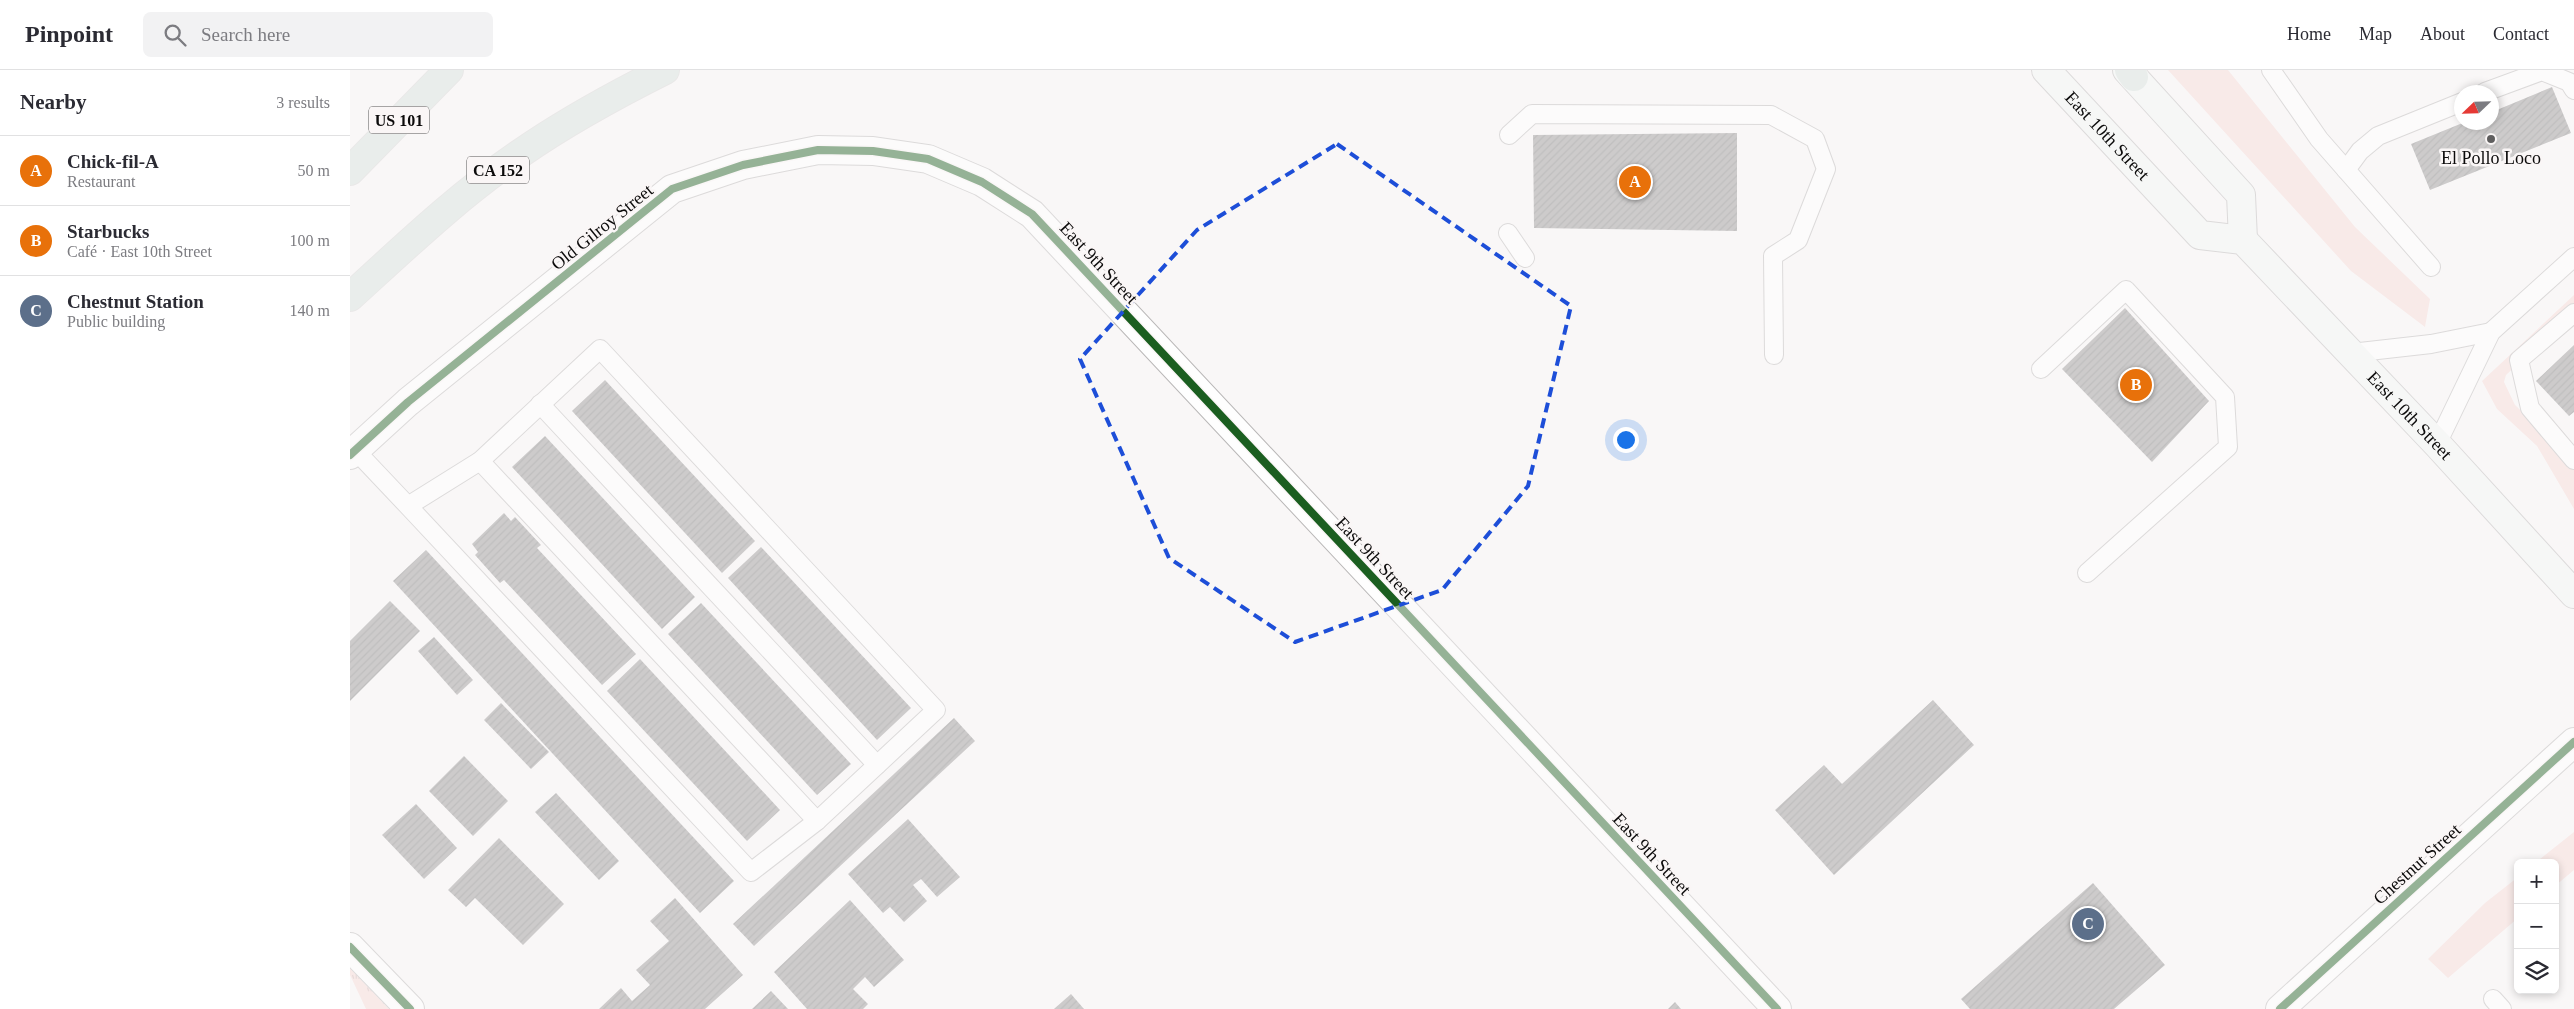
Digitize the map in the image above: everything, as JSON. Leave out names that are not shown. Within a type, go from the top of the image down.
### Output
[{"type":"highway","name":"US 101","points":[[350,171],[449,70]]},
{"type":"highway","name":"CA 152","points":[[350,297],[437,220],[519,153],[569,121],[665,70]]},
{"type":"main road","name":"East 10th Street","points":[[2046,70],[2200,235],[2243,240],[2437,444],[2574,594]]},
{"type":"main road","points":[[2130,72],[2241,195],[2243,240]]},
{"type":"street","name":"Old Gilroy Street","points":[[353,452],[408,402],[672,189],[743,166],[818,150],[873,151],[928,159]]},
{"type":"street","name":"East 9th Street","points":[[928,159],[982,182],[1032,214],[1777,1009]]},
{"type":"street","name":"Chestnut Street","points":[[2280,1009],[2574,742]]},
{"type":"street","points":[[350,947],[410,1009]]},
{"type":"lane","points":[[2271,70],[2319,139],[2431,267]]},
{"type":"lane","points":[[2499,87],[2542,71],[2569,82],[2574,90]]},
{"type":"lane","points":[[2346,170],[2360,151],[2378,136],[2454,105]]},
{"type":"lane","points":[[1508,136],[1532,114],[1771,115],[1815,139],[1826,169],[1798,240],[1772,256],[1774,355]]},
{"type":"lane","points":[[1508,233],[1525,258]]},
{"type":"lane","points":[[2437,444],[2491,332],[2574,257]]},
{"type":"lane","points":[[2041,369],[2126,290],[2225,397],[2228,447],[2087,573]]},
{"type":"lane","points":[[2574,313],[2519,360],[2530,408],[2574,460]]},
{"type":"lane","points":[[2351,353],[2431,344],[2491,332]]},
{"type":"lane","points":[[353,452],[408,506],[751,872],[817,821],[936,710],[600,349],[480,461],[408,506]]},
{"type":"lane","points":[[540,404],[877,765]]},
{"type":"lane","points":[[480,461],[817,821]]},
{"type":"highlighted area","points":[[1337,144],[1571,306],[1528,486],[1442,590],[1295,642],[1169,558],[1080,359],[1197,230]]},
{"type":"green space","points":[[2168,70],[2228,70],[2355,227],[2430,299],[2425,327],[2351,271]]},
{"type":"green space","points":[[2574,295],[2574,311],[2506,375],[2504,382],[2515,405],[2574,461],[2574,509],[2537,446],[2497,409],[2482,381]]},
{"type":"green space","points":[[2574,832],[2574,870],[2559,883],[2559,859],[2540,859]]},
{"type":"green space","points":[[2514,880],[2514,921],[2448,978],[2428,959],[2485,903]]},
{"type":"green space","points":[[350,968],[389,1009],[366,1009],[350,975]]},
{"type":"building","name":"El Pollo Loco","points":[[2552,87],[2571,133],[2430,190],[2411,144],[2454,126],[2454,130],[2499,130],[2499,109]]},
{"type":"building","points":[[1737,133],[1737,231],[1534,228],[1533,135]]},
{"type":"building","points":[[2125,308],[2209,401],[2152,462],[2062,369]]},
{"type":"building","points":[[2574,345],[2574,412],[2569,416],[2536,381]]},
{"type":"building","points":[[605,380],[755,541],[722,573],[572,411]]},
{"type":"building","points":[[545,436],[695,597],[662,629],[512,467]]},
{"type":"building","points":[[504,513],[511,521],[515,517],[541,545],[537,548],[636,654],[602,685],[504,580],[500,583],[475,555],[478,552],[472,544]]},
{"type":"building","points":[[761,547],[911,708],[877,740],[728,578]]},
{"type":"building","points":[[426,550],[734,881],[700,913],[393,581]]},
{"type":"building","points":[[390,601],[420,631],[350,701],[350,641]]},
{"type":"building","points":[[701,603],[851,764],[817,795],[668,634]]},
{"type":"building","points":[[434,637],[473,680],[457,695],[418,651]]},
{"type":"building","points":[[640,659],[780,810],[747,841],[607,691]]},
{"type":"building","points":[[1933,700],[1974,745],[1834,875],[1775,810],[1824,765],[1842,784]]},
{"type":"building","points":[[501,703],[549,752],[531,769],[484,720]]},
{"type":"building","points":[[954,718],[975,741],[754,946],[733,924]]},
{"type":"building","points":[[464,756],[508,801],[473,836],[429,791]]},
{"type":"building","points":[[556,793],[619,861],[599,880],[535,812]]},
{"type":"building","points":[[416,804],[457,848],[424,879],[382,835]]},
{"type":"building","points":[[908,819],[960,877],[937,897],[921,879],[913,885],[927,901],[904,922],[890,907],[883,913],[848,874]]},
{"type":"building","points":[[499,838],[564,904],[523,945],[475,898],[466,907],[448,890]]},
{"type":"building","points":[[2093,883],[2165,965],[2114,1009],[1970,1009],[1961,999]]},
{"type":"building","points":[[675,898],[743,975],[705,1009],[599,1009],[621,988],[632,1001],[650,985],[636,970],[669,941],[650,921]]},
{"type":"building","points":[[850,900],[904,960],[874,987],[865,977],[853,989],[868,1004],[863,1009],[807,1009],[774,972]]},
{"type":"building","points":[[771,991],[788,1009],[752,1009]]},
{"type":"building","points":[[1071,994],[1084,1009],[1054,1009]]},
{"type":"building","points":[[1675,1002],[1681,1009],[1668,1009]]},
{"type":"cycle path","points":[[350,455],[408,402],[672,189],[743,165],[818,150],[873,151],[928,159],[982,182],[1032,214],[1777,1009]]},
{"type":"cycle path","points":[[2280,1009],[2574,742]]},
{"type":"cycle path","points":[[350,947],[410,1009]]},
{"type":"place","name":"El Pollo Loco","points":[[2491,139]]},
{"type":"place","name":"Chick-fil-A","points":[[1635,182]]},
{"type":"place","name":"Starbucks","points":[[2136,385]]},
{"type":"place","name":"Chestnut Station","points":[[2088,924]]}]
